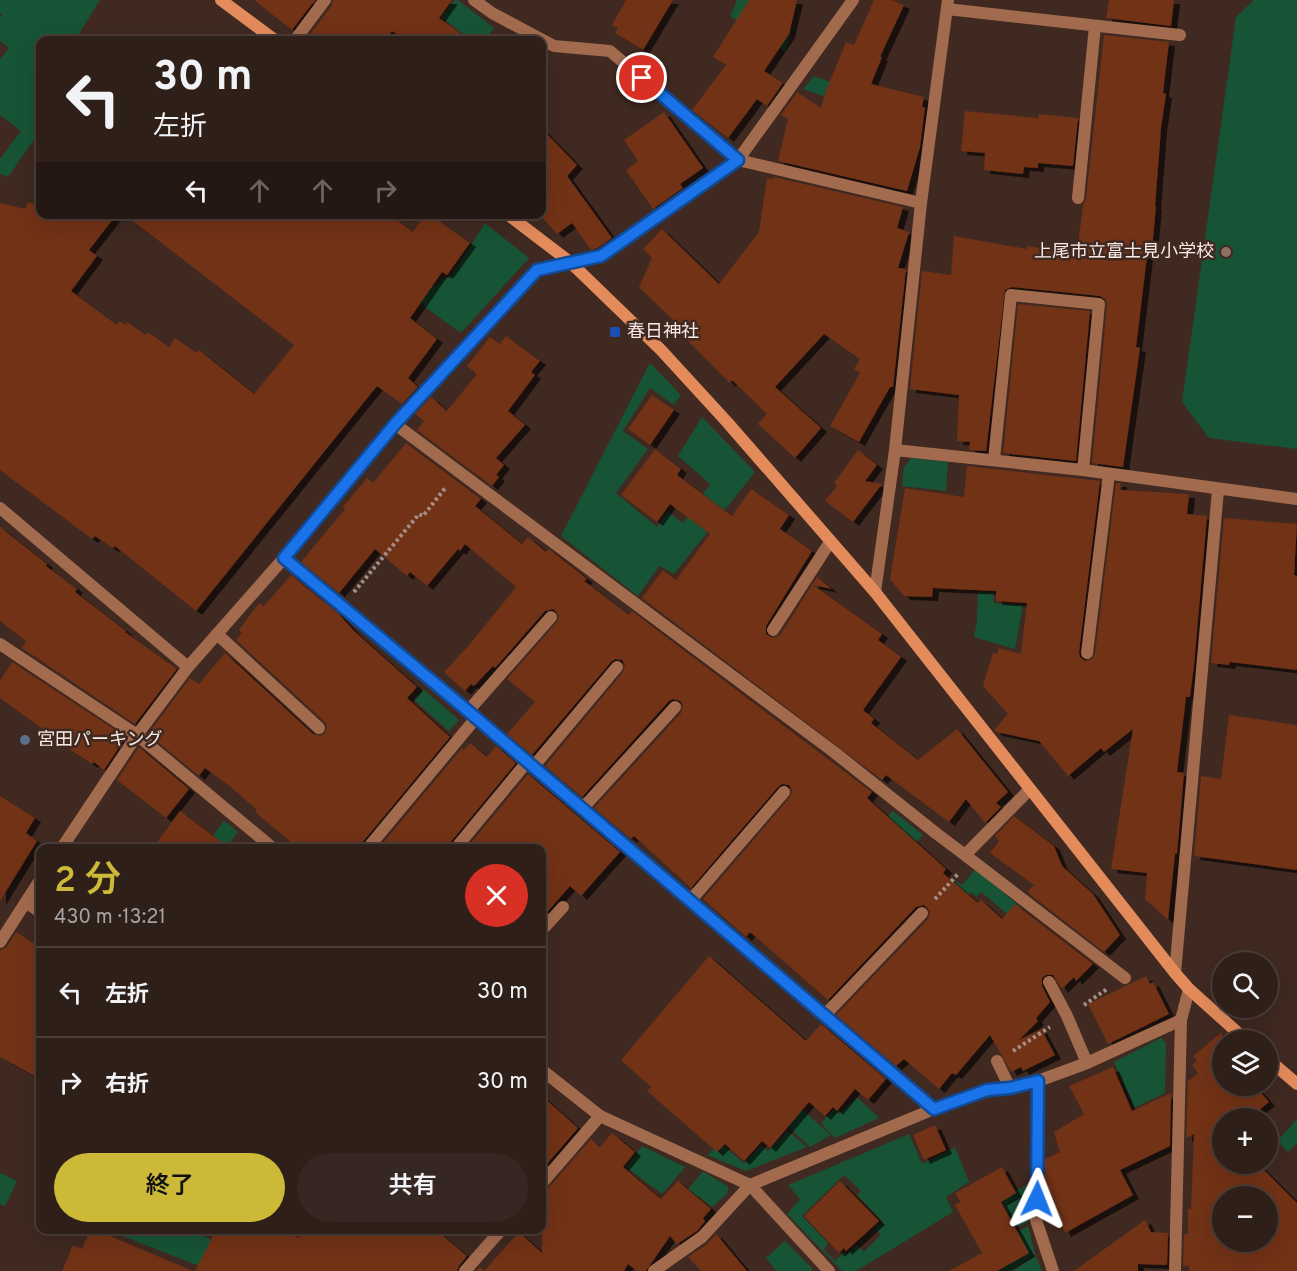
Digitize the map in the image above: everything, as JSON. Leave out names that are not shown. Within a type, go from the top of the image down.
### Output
[{"type":"street","points":[[222,0],[271,36]]},
{"type":"street","points":[[298,36],[326,0]]},
{"type":"street","points":[[474,0],[492,13],[535,36]]},
{"type":"street","points":[[64,844],[137,735],[188,667],[284,558],[395,424],[537,270],[601,256],[738,160],[853,0]]},
{"type":"street","points":[[875,592],[895,450],[921,203],[948,4],[1095,26],[1180,35]]},
{"type":"street","points":[[1078,198],[1095,26]]},
{"type":"street","points":[[546,42],[554,46],[610,51],[738,160],[921,203]]},
{"type":"street","points":[[514,219],[570,262],[661,350],[727,422],[875,592],[1175,973],[1189,989],[1235,1030]]},
{"type":"street","points":[[994,459],[1011,295],[1099,304],[1083,470]]},
{"type":"street","points":[[395,424],[834,752],[1125,978]]},
{"type":"street","points":[[895,450],[994,459],[1297,499]]},
{"type":"street","points":[[1087,653],[1109,474]]},
{"type":"street","points":[[1175,973],[1218,490]]},
{"type":"street","points":[[0,508],[188,667]]},
{"type":"street","points":[[773,630],[830,542]]},
{"type":"street","points":[[284,558],[472,714],[934,1109]]},
{"type":"street","points":[[371,844],[551,617]]},
{"type":"street","points":[[217,634],[319,728]]},
{"type":"street","points":[[0,644],[137,735],[268,844]]},
{"type":"street","points":[[459,844],[617,667]]},
{"type":"street","points":[[582,809],[675,707]]},
{"type":"street","points":[[968,857],[1030,789]]},
{"type":"street","points":[[690,901],[784,792]]},
{"type":"street","points":[[0,942],[36,886]]},
{"type":"street","points":[[26,902],[36,909]]},
{"type":"street","points":[[546,926],[563,907]]},
{"type":"street","points":[[824,1016],[922,913]]},
{"type":"street","points":[[1049,982],[1067,1016],[1087,1063]]},
{"type":"street","points":[[1176,1271],[1181,1020],[1189,989]]},
{"type":"street","points":[[654,1271],[702,1237],[750,1185],[934,1109],[987,1090],[1010,1088],[1038,1081],[1087,1063],[1181,1020]]},
{"type":"street","points":[[997,1061],[1010,1088]]},
{"type":"street","points":[[1278,1068],[1297,1084]]},
{"type":"street","points":[[546,1073],[600,1116],[750,1185],[829,1271]]},
{"type":"street","points":[[1038,1081],[1036,1220],[1053,1271]]},
{"type":"street","points":[[546,1178],[600,1116]]},
{"type":"street","points":[[465,1271],[497,1234]]},
{"type":"path","points":[[342,606],[419,514],[423,516],[458,472]]},
{"type":"path","points":[[922,913],[968,857]]},
{"type":"green space","points":[[0,0],[100,0],[78,36],[36,36],[36,137],[8,177],[0,174],[0,159],[21,131],[0,115],[0,59],[9,48],[0,41],[2,15]]},
{"type":"green space","points":[[455,0],[458,0],[494,28],[488,36],[466,36],[441,17]]},
{"type":"green space","points":[[737,0],[761,0],[777,26],[791,30],[786,52],[730,16]]},
{"type":"green space","points":[[1254,0],[1297,0],[1297,449],[1209,438],[1182,402],[1236,17]]},
{"type":"green space","points":[[814,76],[860,93],[855,107],[803,89]]},
{"type":"green space","points":[[485,223],[529,258],[461,333],[339,245],[404,265],[436,287],[444,277],[449,279]]},
{"type":"green space","points":[[650,363],[681,395],[674,405],[650,388],[623,431],[648,449],[616,493],[657,527],[668,512],[683,523],[710,484],[678,456],[702,417],[755,472],[674,574],[659,566],[638,596],[561,536]]},
{"type":"green space","points":[[911,458],[948,462],[946,491],[902,486],[904,467]]},
{"type":"green space","points":[[978,592],[993,593],[994,603],[1023,605],[1015,649],[974,637]]},
{"type":"green space","points":[[423,689],[459,720],[449,731],[414,700]]},
{"type":"green space","points":[[893,811],[923,835],[916,843],[886,818]]},
{"type":"green space","points":[[224,821],[238,832],[229,844],[207,844]]},
{"type":"green space","points":[[976,869],[1028,914],[1019,924],[981,892],[977,897],[971,892],[945,922],[930,909],[955,881],[962,885]]},
{"type":"green space","points":[[1161,1038],[1166,1043],[1165,1093],[1134,1108],[1114,1062]]},
{"type":"green space","points":[[857,1097],[879,1118],[835,1138],[821,1123],[833,1110],[839,1114]]},
{"type":"green space","points":[[799,1107],[831,1135],[810,1147],[784,1123]]},
{"type":"green space","points":[[1297,1119],[1297,1143],[1288,1152],[1279,1143],[1281,1141],[1279,1139]]},
{"type":"green space","points":[[788,1131],[807,1147],[746,1171],[707,1155],[720,1143],[744,1163],[761,1145],[768,1151]]},
{"type":"green space","points":[[909,1134],[922,1164],[955,1147],[969,1182],[946,1197],[953,1212],[856,1271],[842,1271],[787,1214],[800,1199],[788,1185]],"holes":[[[844,1175],[861,1191],[857,1195],[883,1222],[875,1228],[881,1235],[864,1252],[857,1245],[847,1254],[844,1252],[835,1261],[824,1249],[828,1243],[802,1216]]]},
{"type":"green space","points":[[642,1146],[685,1167],[662,1194],[626,1167]]},
{"type":"green space","points":[[703,1171],[728,1187],[728,1193],[712,1207],[697,1195],[692,1200],[685,1193]]},
{"type":"green space","points":[[0,1173],[17,1181],[5,1206],[0,1204]]},
{"type":"green space","points":[[1026,1185],[1028,1222],[1016,1228],[1002,1202],[1005,1200],[1004,1197]]},
{"type":"green space","points":[[1028,1226],[1035,1254],[1011,1271],[999,1271],[1014,1261],[1002,1240]]},
{"type":"green space","points":[[117,1234],[205,1234],[204,1236],[265,1271],[212,1271]]},
{"type":"green space","points":[[785,1241],[812,1268],[812,1271],[776,1271],[766,1258]]},
{"type":"green space","points":[[1035,1255],[1042,1271],[1014,1271]]},
{"type":"building","points":[[254,0],[315,0],[292,30]]},
{"type":"building","points":[[333,0],[452,0],[439,18],[464,36],[399,36],[392,31],[389,36],[309,36],[332,5]]},
{"type":"building","points":[[626,0],[673,0],[643,50],[615,33],[618,28],[612,25]]},
{"type":"building","points":[[749,0],[797,0],[789,34],[764,71],[783,83],[767,106],[757,99],[728,138],[692,110],[726,65],[713,57]]},
{"type":"building","points":[[874,0],[892,0],[904,5],[880,57],[882,57],[871,84],[924,97],[920,147],[907,191],[778,161],[788,119],[781,115],[797,92],[821,108],[846,42],[854,45]]},
{"type":"building","points":[[1109,0],[1174,0],[1171,26],[1106,18]]},
{"type":"building","points":[[1104,35],[1169,42],[1152,248],[1148,248],[1136,347],[1140,348],[1123,467],[1092,463],[1107,305],[1106,300],[1100,296],[1012,287],[1005,290],[986,451],[969,450],[970,442],[957,441],[959,395],[910,389],[922,271],[951,275],[954,236],[1027,249],[1027,246],[1077,253],[1083,205],[1086,199]]},
{"type":"building","points":[[965,111],[1038,118],[1039,114],[1078,118],[1073,166],[1038,163],[1038,168],[1024,167],[1023,174],[984,170],[985,153],[961,151]]},
{"type":"building","points":[[664,112],[703,168],[680,184],[683,188],[653,209],[626,170],[638,161],[624,140]]},
{"type":"building","points":[[546,133],[577,165],[567,176],[612,238],[591,250],[572,223],[557,234],[544,219],[546,219]]},
{"type":"building","points":[[774,177],[903,207],[897,228],[909,232],[898,268],[906,269],[893,387],[890,387],[859,442],[830,426],[860,373],[854,369],[860,359],[824,334],[775,387],[821,428],[795,458],[758,424],[767,414],[732,380],[730,383],[675,328],[678,325],[639,287],[652,258],[643,249],[662,229],[719,284],[759,232],[767,178],[773,179]]},
{"type":"building","points":[[28,202],[36,205],[36,219],[113,219],[89,250],[97,256],[71,291],[117,325],[119,321],[126,325],[127,322],[146,335],[148,332],[169,347],[175,338],[197,353],[199,350],[254,394],[294,345],[130,219],[396,219],[413,232],[422,219],[436,219],[470,243],[447,275],[442,272],[410,318],[437,339],[408,378],[418,387],[402,404],[377,386],[196,611],[115,546],[113,548],[95,536],[92,539],[0,470],[0,203],[25,209]]},
{"type":"building","points":[[1018,304],[1090,311],[1076,461],[1003,453]]},
{"type":"building","points":[[506,336],[540,361],[531,372],[535,375],[508,411],[525,425],[496,458],[504,465],[496,475],[499,477],[492,486],[417,430],[424,421],[415,414],[431,397],[447,411],[477,374],[467,366],[490,337],[500,344]]},
{"type":"building","points":[[652,395],[674,410],[650,445],[628,429]]},
{"type":"building","points":[[406,443],[481,499],[475,506],[522,544],[528,537],[546,552],[549,549],[587,579],[584,581],[629,615],[632,611],[872,792],[867,798],[946,869],[943,873],[978,903],[981,900],[1002,919],[1015,904],[1093,964],[1076,981],[1074,977],[1062,989],[1053,975],[1046,975],[1042,978],[1042,986],[1050,1002],[1036,1018],[1038,1021],[1019,1040],[1041,1029],[1055,1055],[1023,1071],[1021,1067],[1011,1072],[990,1035],[956,1075],[952,1073],[939,1089],[904,1059],[896,1066],[836,1015],[928,919],[930,911],[924,905],[916,907],[828,1000],[750,932],[746,937],[703,899],[790,797],[792,790],[789,785],[782,784],[778,787],[691,888],[634,836],[631,839],[594,808],[681,713],[683,705],[680,701],[673,699],[669,701],[582,797],[545,766],[623,672],[625,665],[622,660],[615,659],[611,662],[532,755],[507,734],[535,702],[507,679],[557,622],[559,615],[553,609],[545,611],[495,668],[493,666],[474,686],[471,684],[465,691],[444,672],[516,587],[465,544],[460,551],[458,549],[427,586],[410,572],[407,576],[375,549],[339,593],[301,562],[345,509],[343,507],[367,478],[373,483]]},
{"type":"building","points":[[655,449],[681,469],[677,475],[732,516],[751,489],[789,515],[780,529],[812,551],[766,626],[766,634],[773,638],[780,635],[817,577],[832,589],[813,585],[882,634],[878,640],[901,657],[863,710],[874,719],[871,723],[918,760],[957,729],[1008,792],[996,803],[1001,807],[985,823],[966,799],[949,822],[886,775],[882,780],[642,598],[663,570],[676,580],[710,534],[670,504],[657,522],[621,495]]},
{"type":"building","points":[[858,450],[877,465],[865,481],[882,484],[853,522],[825,501],[837,486],[834,483]]},
{"type":"building","points":[[967,466],[1100,481],[1079,652],[1080,657],[1085,661],[1091,660],[1095,654],[1116,483],[1121,483],[1120,490],[1189,494],[1187,514],[1207,516],[1194,665],[1190,697],[1186,697],[1177,772],[1184,773],[1177,854],[1175,854],[1168,920],[1145,899],[1147,873],[1111,869],[1133,729],[1104,752],[1101,748],[1068,776],[1039,741],[996,732],[994,730],[1008,714],[983,686],[993,653],[997,654],[999,648],[1021,654],[1027,603],[996,601],[996,591],[933,588],[932,597],[904,596],[890,579],[905,488],[964,497]]},
{"type":"building","points":[[1224,518],[1297,524],[1294,575],[1297,576],[1297,670],[1230,662],[1229,665],[1211,663]]},
{"type":"building","points":[[0,527],[77,589],[75,592],[177,669],[135,724],[22,648],[26,641],[0,621]]},
{"type":"building","points":[[291,575],[338,613],[354,631],[417,687],[407,698],[450,737],[361,844],[293,844],[255,812],[257,810],[232,788],[205,768],[199,776],[148,734],[190,678],[199,684],[225,653],[313,734],[321,736],[325,733],[327,726],[325,722],[236,640],[242,633],[239,630],[259,603],[264,606]]},
{"type":"building","points":[[12,662],[126,737],[104,770],[60,743],[0,698],[0,681]]},
{"type":"building","points":[[1229,715],[1297,725],[1297,870],[1194,856],[1201,776],[1221,779]]},
{"type":"building","points":[[470,743],[487,757],[496,746],[516,763],[449,844],[382,844],[462,748],[464,750]]},
{"type":"building","points":[[139,747],[189,789],[166,818],[117,780]]},
{"type":"building","points":[[528,774],[620,852],[581,896],[570,886],[546,913],[546,844],[470,844]]},
{"type":"building","points":[[0,796],[35,818],[26,833],[37,841],[0,901]]},
{"type":"building","points":[[180,811],[224,844],[156,844]]},
{"type":"building","points":[[1014,816],[1054,846],[1062,866],[1093,894],[1120,935],[1104,952],[1027,892],[1034,885],[990,853],[999,841],[995,836]]},
{"type":"building","points":[[16,932],[36,944],[36,1077],[0,1057],[0,950],[7,947]]},
{"type":"building","points":[[709,956],[806,1041],[821,1024],[886,1079],[868,1100],[855,1089],[837,1111],[833,1107],[825,1116],[809,1102],[770,1148],[762,1141],[744,1161],[725,1144],[717,1152],[647,1091],[651,1087],[621,1060]]},
{"type":"building","points":[[1146,976],[1150,984],[1153,982],[1169,1014],[1108,1044],[1088,1004]]},
{"type":"building","points":[[1212,1040],[1212,1096],[1264,1096],[1269,1102],[1262,1108],[1212,1108],[1212,1174],[1268,1174],[1297,1203],[1297,1271],[1189,1271],[1189,1266],[1183,1266],[1184,1234],[1188,1234],[1188,1209],[1191,1209],[1194,1134],[1186,1138],[1188,1081],[1198,1073],[1192,1065],[1197,1061],[1193,1056]]},
{"type":"building","points":[[1113,1067],[1132,1111],[1171,1093],[1170,1146],[1120,1170],[1133,1195],[1065,1233],[1045,1188],[1045,1159],[1060,1152],[1054,1132],[1084,1114],[1069,1086]]},
{"type":"building","points":[[546,1100],[578,1128],[546,1165]]},
{"type":"building","points":[[935,1125],[946,1150],[924,1160],[913,1135]]},
{"type":"building","points":[[612,1133],[635,1152],[623,1167],[661,1199],[678,1181],[711,1209],[703,1218],[705,1221],[697,1231],[677,1244],[670,1236],[646,1271],[637,1271],[628,1264],[624,1271],[484,1271],[517,1234],[521,1234],[542,1253],[542,1234],[546,1234],[546,1190],[591,1139],[600,1147]]},
{"type":"building","points":[[1002,1167],[1016,1193],[1001,1202],[1029,1253],[997,1271],[949,1271],[982,1253],[955,1205],[961,1202],[955,1193]]},
{"type":"building","points":[[840,1181],[879,1221],[846,1251],[844,1248],[839,1253],[804,1216]]},
{"type":"building","points":[[1145,1220],[1151,1232],[1168,1233],[1167,1265],[1138,1264],[1138,1271],[1074,1271]]},
{"type":"building","points":[[88,1234],[105,1234],[193,1271],[62,1271],[73,1245],[82,1249]]},
{"type":"building","points":[[214,1234],[290,1234],[298,1238],[300,1234],[441,1234],[467,1256],[457,1271],[195,1271]]},
{"type":"building","points":[[716,1234],[747,1271],[701,1271],[688,1257],[707,1244]]},
{"type":"place","name":"上尾市立富士見小学校","points":[[1226,252]]},
{"type":"place","name":"春日神社","points":[[615,332]]},
{"type":"place","name":"宮田パーキング","points":[[25,740]]},
{"type":"route","points":[[642,78],[738,160],[601,256],[537,270],[395,424],[284,558],[468,711],[934,1109],[987,1090],[1010,1088],[1038,1081],[1037,1199]]}]
